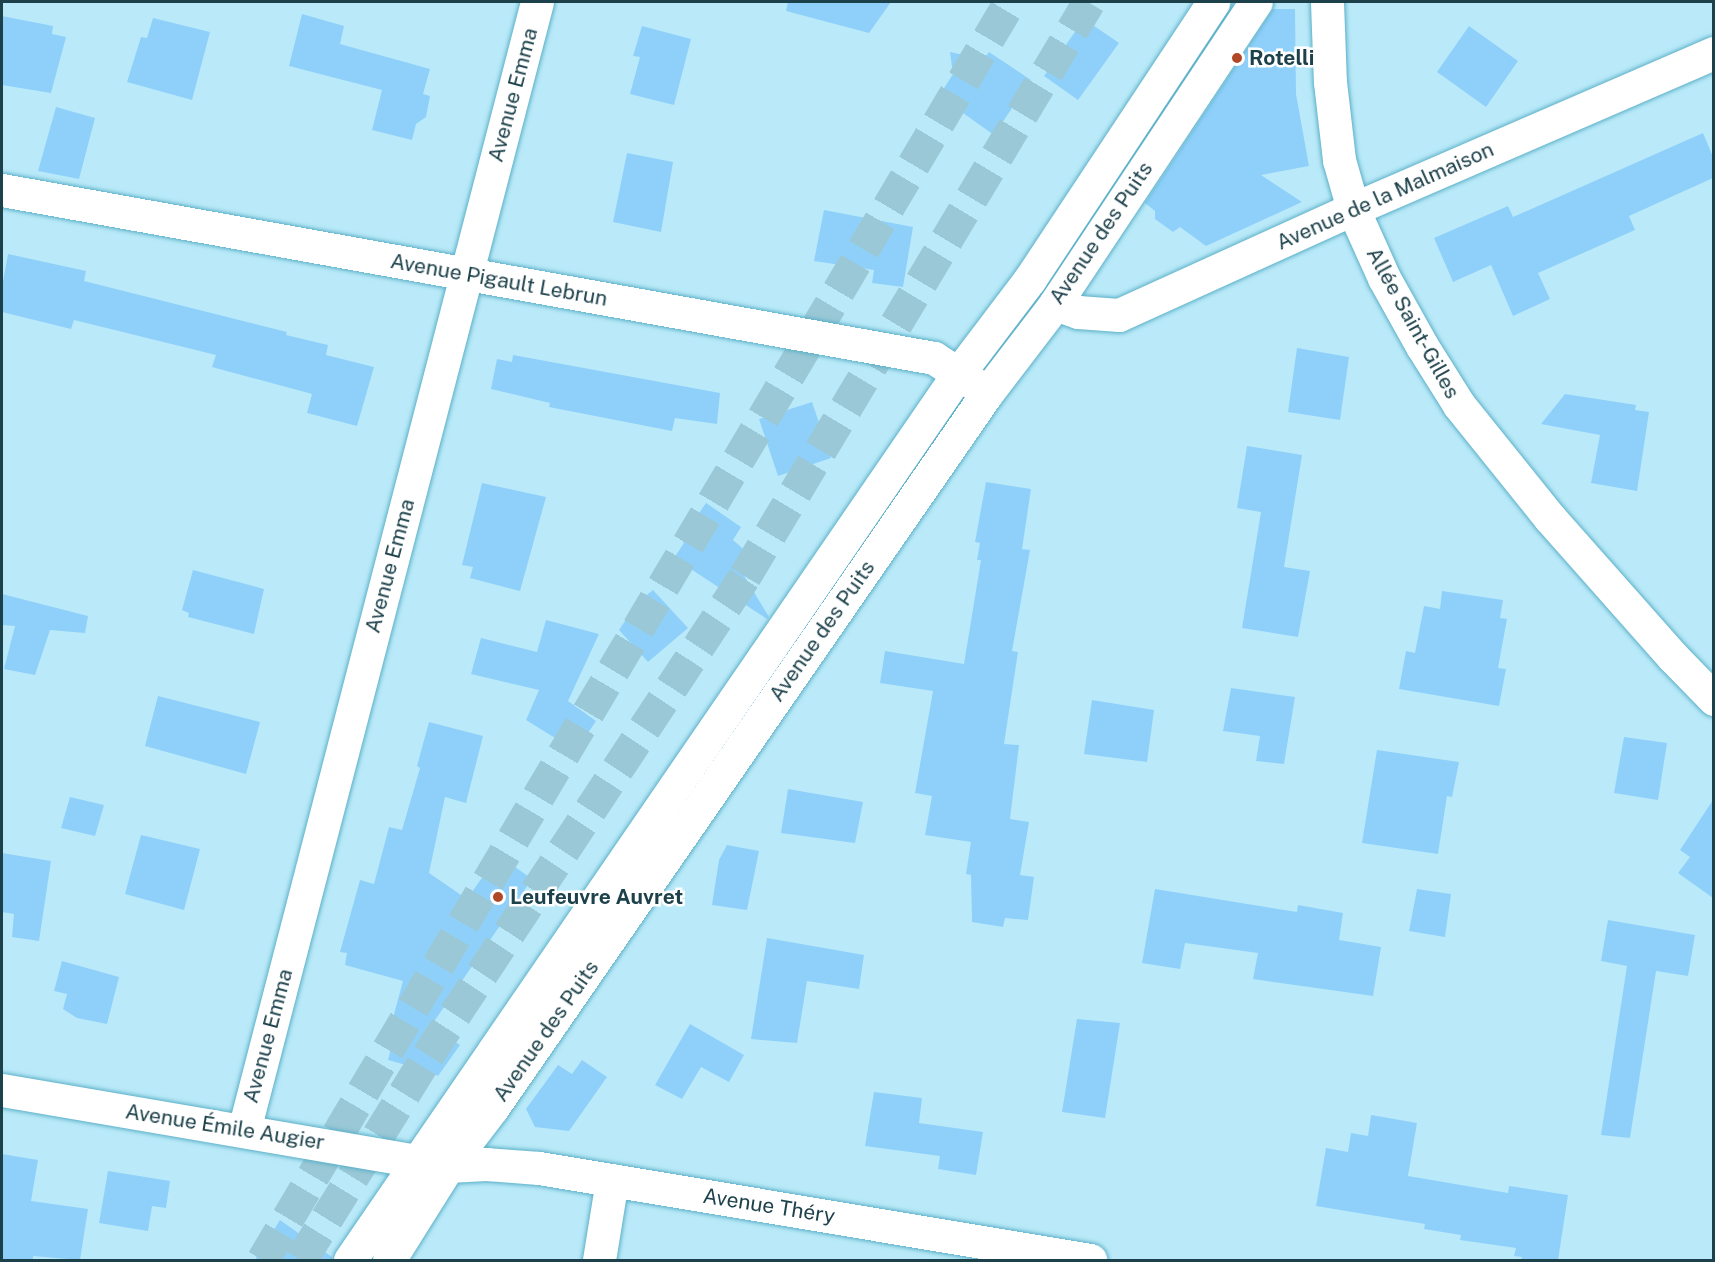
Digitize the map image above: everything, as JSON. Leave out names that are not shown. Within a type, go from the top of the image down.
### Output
[{"type":"street","name":"Avenue Emma","points":[[243,1130],[537,2]]},
{"type":"street","name":"Avenue des Puits","points":[[350,1260],[433,1163],[493,1107],[756,699],[958,374],[1030,279],[1214,2]]},
{"type":"street","name":"Avenue des Puits","points":[[756,699],[1055,304],[1256,2]]},
{"type":"street","name":"Allée Saint-Gilles","points":[[1327,2],[1330,82],[1339,160],[1353,209],[1384,278],[1422,346],[1459,405],[1556,525],[1713,699]]},
{"type":"street","name":"Avenue de la Malmaison","points":[[1055,304],[1078,312],[1119,315],[1353,209],[1713,53]]},
{"type":"street","points":[[1158,84],[1189,102]]},
{"type":"street","name":"Avenue Pigault Lebrun","points":[[2,190],[934,358],[987,393]]},
{"type":"street","name":"Avenue Émile Augier","points":[[2,1090],[433,1163]]},
{"type":"street","name":"Avenue des Puits","points":[[389,1260],[433,1163]]},
{"type":"street","name":"Avenue Théry","points":[[433,1163],[539,1168],[1090,1260]]},
{"type":"street","points":[[599,1260],[612,1180]]},
{"type":"building","points":[[788,2],[891,2],[869,33],[786,11]]},
{"type":"building","points":[[1273,9],[1295,9],[1296,94],[1309,166],[1261,175],[1302,202],[1206,246],[1180,227],[1173,232],[1155,219],[1155,211],[1145,203]]},
{"type":"building","points":[[302,14],[344,26],[340,44],[430,69],[423,94],[430,96],[426,117],[416,124],[412,140],[372,130],[382,90],[289,66]]},
{"type":"building","points":[[2,16],[53,26],[52,34],[66,37],[51,93],[2,85]]},
{"type":"building","points":[[153,18],[210,32],[192,100],[127,82],[141,37],[147,38]]},
{"type":"building","points":[[1084,19],[1119,43],[1078,100],[1044,76]]},
{"type":"building","points":[[642,26],[691,39],[674,105],[630,94],[640,57],[633,56]]},
{"type":"building","points":[[1469,26],[1518,61],[1486,107],[1437,72]]},
{"type":"building","points":[[950,52],[973,57],[981,63],[989,52],[1031,80],[994,135],[939,96],[953,74]]},
{"type":"building","points":[[56,107],[95,118],[79,179],[38,171]]},
{"type":"building","points":[[1703,133],[1713,157],[1713,178],[1629,216],[1635,230],[1538,273],[1550,299],[1513,316],[1491,265],[1453,282],[1434,238],[1508,206],[1513,217]]},
{"type":"building","points":[[627,153],[673,162],[661,232],[613,222]]},
{"type":"building","points":[[824,210],[913,227],[903,287],[872,283],[874,270],[814,261]]},
{"type":"building","points":[[8,254],[86,271],[84,281],[287,332],[286,335],[328,345],[326,355],[374,367],[357,426],[307,413],[312,394],[212,367],[216,355],[74,320],[71,329],[2,312],[2,287]]},
{"type":"building","points":[[1297,348],[1349,357],[1340,420],[1288,412]]},
{"type":"building","points":[[513,355],[720,393],[717,424],[675,418],[672,431],[549,407],[550,403],[491,389],[497,359],[512,362]]},
{"type":"building","points":[[1565,394],[1636,405],[1635,410],[1649,412],[1637,491],[1591,483],[1600,435],[1541,424]]},
{"type":"building","points":[[812,402],[831,458],[778,476],[759,419]]},
{"type":"building","points":[[1247,446],[1302,455],[1284,567],[1310,571],[1298,637],[1242,628],[1261,512],[1237,508]]},
{"type":"building","points":[[986,482],[1031,489],[1022,549],[1030,550],[1012,651],[1018,652],[1004,744],[1019,745],[1010,819],[1029,822],[1020,875],[1034,877],[1028,920],[1005,918],[1003,927],[972,922],[971,875],[966,874],[971,842],[925,835],[932,796],[915,793],[933,691],[880,683],[885,651],[964,664],[981,560],[977,560],[980,543],[975,542]]},
{"type":"building","points":[[482,483],[546,497],[520,591],[470,578],[473,567],[462,565]]},
{"type":"building","points":[[706,503],[741,527],[733,540],[748,553],[739,567],[769,617],[767,619],[674,558],[684,543],[681,539]]},
{"type":"building","points":[[193,570],[264,589],[254,634],[188,617],[189,613],[182,610]]},
{"type":"building","points":[[653,590],[688,628],[648,662],[619,630],[637,603]]},
{"type":"building","points":[[1442,591],[1503,600],[1500,618],[1507,619],[1498,668],[1506,669],[1499,706],[1399,689],[1406,651],[1415,653],[1424,606],[1440,609]]},
{"type":"building","points":[[2,594],[88,616],[85,633],[50,630],[35,675],[4,669],[15,626],[2,625]]},
{"type":"building","points":[[546,620],[599,634],[568,701],[596,721],[576,751],[526,720],[539,690],[471,674],[481,638],[537,652]]},
{"type":"building","points":[[1231,688],[1295,697],[1284,764],[1256,761],[1260,736],[1223,731]]},
{"type":"building","points":[[158,696],[260,722],[246,774],[145,746]]},
{"type":"building","points":[[1092,700],[1154,710],[1147,762],[1084,754]]},
{"type":"building","points":[[429,722],[483,736],[466,803],[445,797],[429,873],[467,899],[498,855],[532,879],[431,1026],[460,1045],[438,1076],[388,1060],[398,1020],[393,1018],[403,981],[345,965],[347,953],[340,952],[360,880],[374,884],[389,827],[402,830],[420,768],[417,766]]},
{"type":"building","points":[[1624,737],[1667,743],[1658,800],[1614,793]]},
{"type":"building","points":[[1377,750],[1459,762],[1452,797],[1447,796],[1438,854],[1362,843]]},
{"type":"building","points":[[788,789],[863,802],[855,843],[781,833]]},
{"type":"building","points":[[70,797],[104,805],[95,836],[61,828]]},
{"type":"building","points":[[1713,800],[1713,898],[1678,873],[1690,857],[1680,850]]},
{"type":"building","points":[[141,835],[200,849],[184,910],[125,894]]},
{"type":"building","points":[[727,845],[759,851],[747,910],[712,905],[719,860]]},
{"type":"building","points":[[2,853],[51,861],[39,941],[12,937],[14,914],[2,912]]},
{"type":"building","points":[[1155,889],[1297,912],[1298,905],[1343,913],[1339,940],[1381,947],[1373,996],[1253,979],[1258,953],[1185,943],[1180,969],[1142,963]]},
{"type":"building","points":[[1417,889],[1451,894],[1445,937],[1409,931]]},
{"type":"building","points":[[1608,920],[1695,935],[1688,976],[1656,971],[1630,1138],[1601,1135],[1627,966],[1601,961]]},
{"type":"building","points":[[767,938],[864,955],[859,989],[807,981],[797,1043],[751,1039]]},
{"type":"building","points":[[62,961],[119,977],[107,1024],[77,1018],[63,1009],[67,994],[54,991]]},
{"type":"building","points":[[1077,1019],[1120,1023],[1105,1118],[1062,1112]]},
{"type":"building","points":[[690,1024],[744,1055],[729,1082],[701,1067],[682,1099],[655,1085]]},
{"type":"building","points":[[582,1060],[607,1077],[569,1131],[535,1127],[526,1109],[558,1065],[572,1074]]},
{"type":"building","points":[[874,1092],[922,1098],[919,1123],[983,1132],[976,1175],[938,1169],[940,1156],[865,1146]]},
{"type":"building","points":[[1371,1115],[1417,1123],[1408,1176],[1508,1193],[1509,1186],[1568,1195],[1558,1260],[1521,1260],[1522,1257],[1514,1256],[1516,1248],[1460,1240],[1461,1235],[1424,1229],[1425,1224],[1316,1206],[1326,1148],[1348,1152],[1351,1133],[1368,1136]]},
{"type":"building","points":[[2,1154],[38,1160],[31,1201],[88,1209],[80,1260],[33,1256],[33,1260],[2,1260]]},
{"type":"building","points":[[108,1171],[170,1181],[166,1208],[152,1206],[148,1231],[99,1223]]},
{"type":"building","points":[[280,1220],[332,1257],[332,1260],[255,1260]]},
{"type":"tunnel","points":[[263,1260],[1010,2]]},
{"type":"tunnel","points":[[301,1260],[428,1055],[745,576],[1089,2]]},
{"type":"place","name":"Rotelli","points":[[1237,58]]},
{"type":"place","name":"Leufeuvre Auvret","points":[[498,897]]}]
